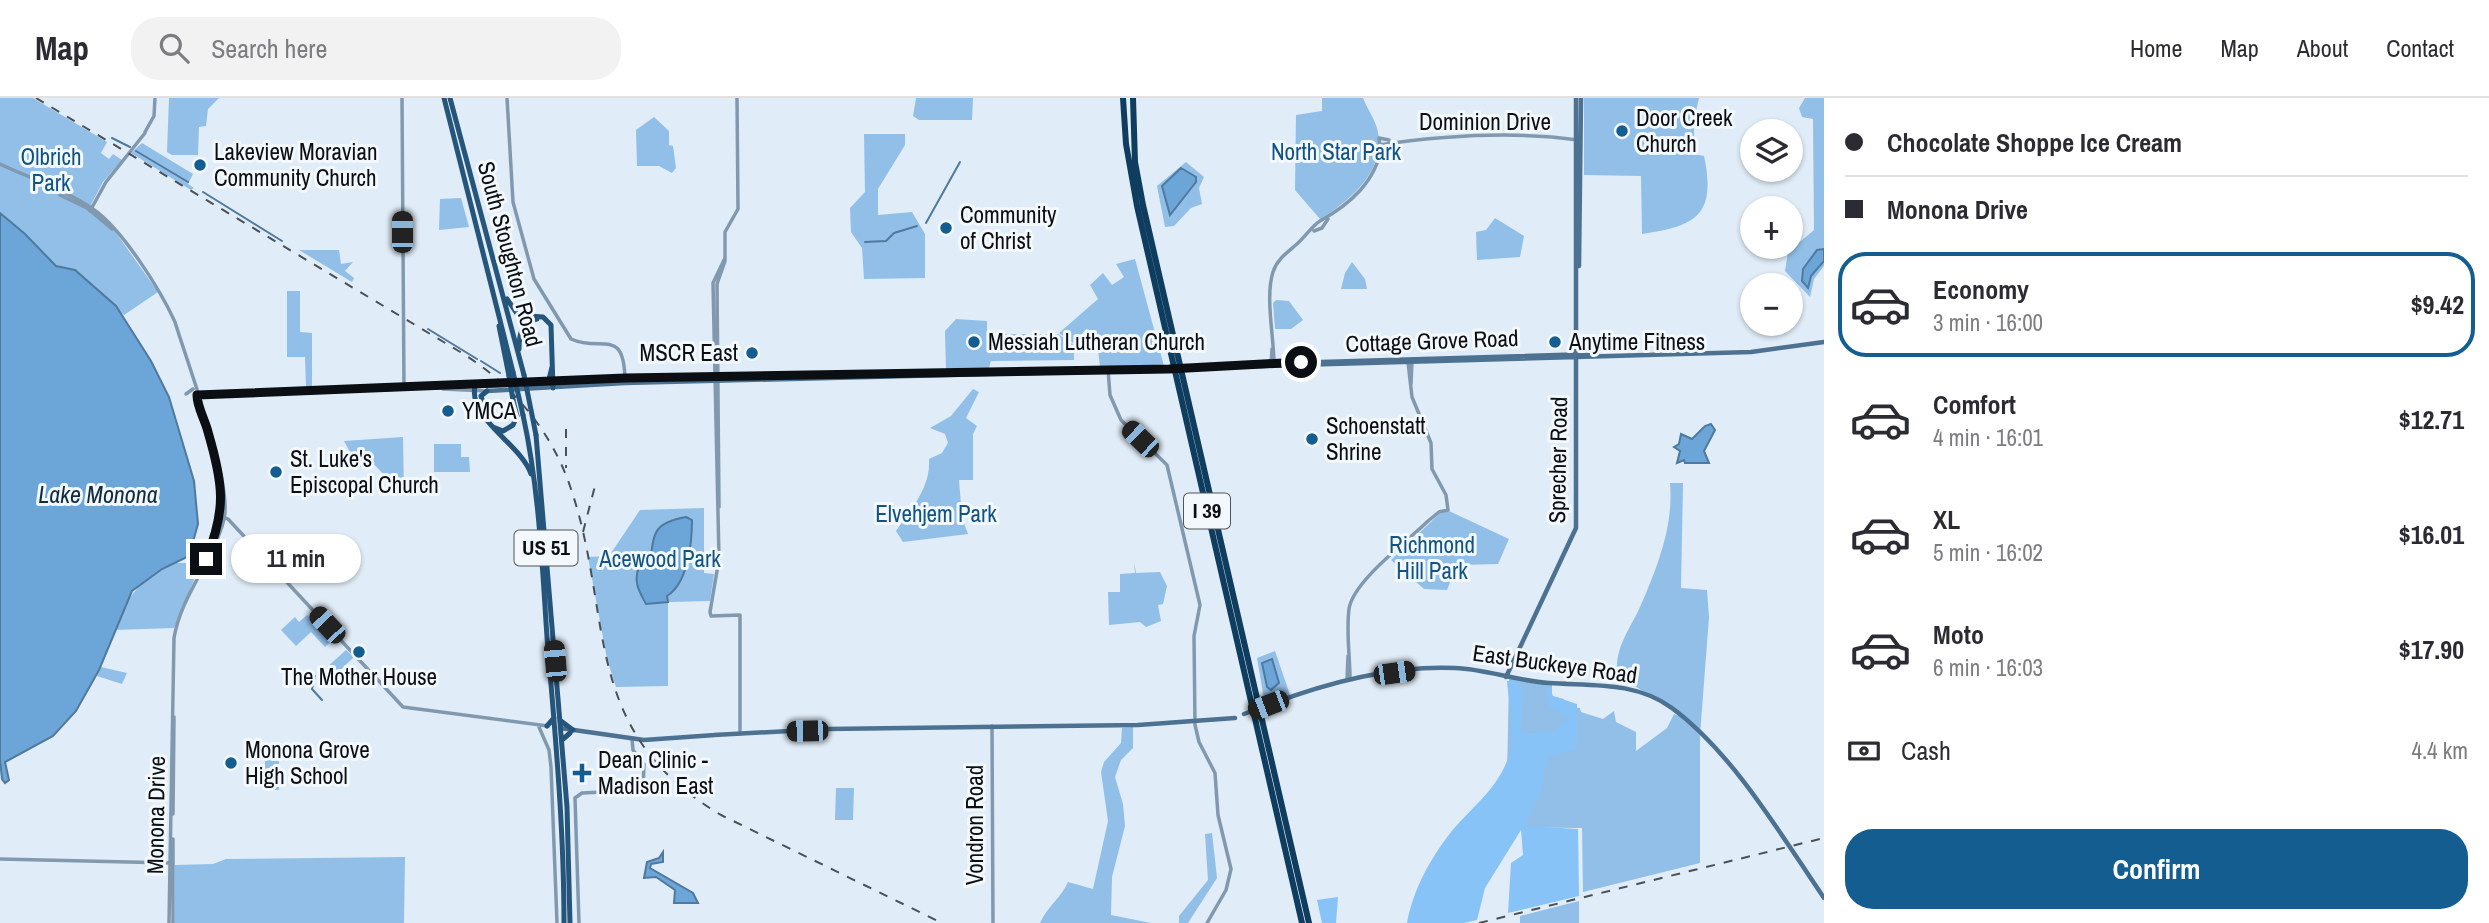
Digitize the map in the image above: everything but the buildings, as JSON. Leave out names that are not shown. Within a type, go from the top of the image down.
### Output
[{"type":"highway","name":"I 39","points":[[1123,98],[1126,144],[1136,205],[1302,923]]},
{"type":"highway","name":"I 39","points":[[1133,98],[1135,162],[1143,205],[1309,923]]},
{"type":"main road","name":"South Stoughton Road","points":[[444,98],[523,415],[536,496],[551,679],[557,719]]},
{"type":"main road","name":"South Stoughton Road","points":[[450,98],[521,363],[536,435],[558,732],[564,848],[564,923]]},
{"type":"main road","name":"Sprecher Road","points":[[1576,356],[1579,98]]},
{"type":"main road","name":"Sprecher Road","points":[[1506,677],[1576,528],[1579,139]]},
{"type":"main road","points":[[486,231],[510,306],[522,316],[544,318],[552,327],[553,384]]},
{"type":"main road","points":[[1579,255],[1587,256]]},
{"type":"main road","points":[[521,363],[520,338],[523,328],[529,321],[539,319],[546,323],[550,330],[553,384]]},
{"type":"main road","name":"Cottage Grove Road","points":[[487,391],[553,384],[717,378],[1169,369],[1751,352],[1824,342]]},
{"type":"main road","points":[[543,383],[549,379],[551,367]]},
{"type":"main road","points":[[475,389],[494,427],[506,430],[516,419],[511,374]]},
{"type":"main road","name":"Cottage Grove Road","points":[[475,389],[553,384]]},
{"type":"main road","points":[[475,389],[491,428],[514,447],[526,462],[536,496]]},
{"type":"main road","points":[[485,409],[481,396],[487,391]]},
{"type":"main road","name":"East Buckeye Road","points":[[714,735],[764,731],[1194,723],[1235,718],[1349,680],[1448,668],[1546,683],[1620,687],[1651,696],[1670,707],[1758,799],[1824,898]]},
{"type":"main road","points":[[551,679],[566,787]]},
{"type":"main road","points":[[557,719],[571,732],[558,732],[547,728],[557,719]]},
{"type":"main road","name":"East Buckeye Road","points":[[558,732],[632,739],[764,731]]},
{"type":"main road","name":"South Stoughton Road","points":[[558,732],[566,787],[570,923]]},
{"type":"street","points":[[91,210],[106,182],[145,132],[154,116],[155,98]]},
{"type":"street","points":[[402,98],[404,388]]},
{"type":"street","points":[[507,98],[512,199],[534,279],[571,339],[607,342],[620,351],[625,381]]},
{"type":"street","points":[[737,98],[738,206],[725,232],[725,258],[717,287],[719,565],[713,581],[711,616],[740,615],[740,732]]},
{"type":"street","name":"Dominion Drive","points":[[1273,365],[1273,270],[1282,256],[1368,184],[1383,143],[1544,135],[1579,139]]},
{"type":"street","name":"Monona Drive","points":[[0,165],[91,210],[114,230],[158,292],[175,322],[207,427],[223,494],[223,516],[177,623],[173,708],[171,923]]},
{"type":"street","points":[[1349,680],[1349,611],[1356,590],[1433,517],[1448,510],[1446,495],[1433,473],[1431,443],[1413,400],[1410,362]]},
{"type":"street","points":[[1108,370],[1109,391],[1116,410],[1128,427],[1166,464],[1174,488],[1200,608],[1194,636],[1194,723],[1199,742],[1215,773],[1218,815],[1231,866],[1226,890],[1207,923]]},
{"type":"street","points":[[186,394],[194,387]]},
{"type":"street","name":"Cottage Grove Road","points":[[197,395],[282,394],[336,388],[487,391]]},
{"type":"street","name":"Monona Drive","points":[[213,542],[222,525],[223,494]]},
{"type":"street","points":[[225,508],[232,511]]},
{"type":"street","points":[[223,516],[403,706],[547,728],[558,732]]},
{"type":"street","points":[[222,525],[227,522],[233,525]]},
{"type":"street","points":[[540,727],[549,750],[551,767],[557,923]]},
{"type":"street","name":"Vondron Road","points":[[992,727],[993,923]]},
{"type":"street","points":[[579,923],[575,802],[582,793],[643,790],[644,764],[633,750],[632,739]]},
{"type":"street","points":[[0,859],[171,863]]},
{"type":"green space","name":"Olbrich Park","points":[[0,98],[33,98],[107,142],[101,153],[109,159],[113,154],[122,160],[103,182],[88,210],[114,230],[158,292],[124,315],[75,270],[56,266],[0,213]]},
{"type":"green space","points":[[169,98],[219,98],[208,109],[206,126],[199,127],[198,155],[172,155],[167,152]]},
{"type":"green space","points":[[916,98],[973,98],[972,120],[919,120],[913,116]]},
{"type":"green space","name":"North Star Park","points":[[1322,98],[1363,98],[1376,124],[1379,143],[1372,170],[1364,182],[1344,203],[1320,219],[1295,190],[1296,115],[1322,111]]},
{"type":"green space","points":[[1584,98],[1699,98],[1694,120],[1694,154],[1704,156],[1707,193],[1704,205],[1697,215],[1675,227],[1642,234],[1641,176],[1584,175]]},
{"type":"green space","points":[[1805,98],[1824,98],[1824,266],[1814,279],[1810,297],[1803,290],[1803,273],[1785,271],[1787,259],[1803,259],[1803,239],[1814,230],[1813,119],[1802,117],[1799,108]]},
{"type":"green space","points":[[654,117],[669,131],[669,145],[673,146],[676,168],[672,173],[659,166],[637,166],[636,130]]},
{"type":"green space","points":[[864,134],[905,134],[905,145],[878,189],[878,215],[912,212],[925,234],[925,278],[864,279],[862,248],[851,232],[850,208],[865,192]]},
{"type":"green space","points":[[142,143],[193,174],[188,184],[194,188],[191,190],[131,153]]},
{"type":"green space","points":[[1186,162],[1204,177],[1199,188],[1202,204],[1191,208],[1174,226],[1165,227],[1157,186]]},
{"type":"green space","points":[[461,198],[469,227],[439,230],[440,199]]},
{"type":"green space","points":[[1495,218],[1524,236],[1520,257],[1477,260],[1476,232],[1486,230]]},
{"type":"green space","points":[[299,250],[339,250],[341,264],[353,262],[345,271],[354,278],[352,282]]},
{"type":"green space","points":[[1135,259],[1164,366],[1100,367],[1096,332],[1086,329],[1074,344],[1059,333],[1098,299],[1090,285],[1103,273],[1112,285],[1124,277],[1116,264]]},
{"type":"green space","points":[[1352,262],[1365,279],[1367,289],[1341,289],[1345,273]]},
{"type":"green space","points":[[287,291],[300,291],[300,332],[312,333],[312,387],[306,387],[305,357],[287,357]]},
{"type":"green space","points":[[1276,300],[1289,301],[1303,320],[1291,329],[1275,329],[1273,303]]},
{"type":"green space","points":[[956,319],[987,321],[987,334],[1058,334],[1074,345],[1074,360],[991,361],[988,371],[946,371],[945,331]]},
{"type":"green space","name":"Elvehjem Park","points":[[973,389],[979,392],[966,418],[977,426],[973,434],[973,480],[959,480],[962,518],[968,534],[903,542],[896,531],[923,488],[929,459],[942,453],[948,443],[945,434],[930,428],[951,416]]},
{"type":"green space","points":[[403,437],[404,496],[369,459],[359,468],[344,441]]},
{"type":"green space","points":[[434,444],[461,444],[461,457],[469,457],[470,472],[434,472]]},
{"type":"green space","points":[[1670,483],[1683,483],[1681,588],[1707,590],[1709,617],[1700,735],[1700,863],[1583,892],[1582,828],[1478,827],[1507,778],[1509,678],[1552,683],[1552,696],[1564,699],[1564,707],[1580,708],[1581,712],[1603,719],[1614,711],[1616,722],[1636,732],[1636,751],[1667,728],[1674,714],[1681,717],[1632,684],[1617,667],[1622,644],[1640,607],[1663,546],[1671,499]]},
{"type":"green space","name":"Acewood Park","points":[[704,508],[704,573],[714,574],[710,601],[668,602],[668,686],[616,687],[607,659],[588,557],[609,556],[640,510]]},
{"type":"green space","name":"Richmond Hill Park","points":[[1449,511],[1509,539],[1498,564],[1461,565],[1460,575],[1451,580],[1447,590],[1424,589],[1391,560],[1439,514]]},
{"type":"green space","points":[[1134,562],[1136,573],[1160,572],[1167,586],[1163,604],[1158,605],[1161,621],[1146,627],[1140,622],[1109,625],[1108,592],[1120,592],[1120,574],[1135,573]]},
{"type":"green space","points":[[176,563],[201,563],[174,628],[114,630],[124,607],[137,589],[154,574]]},
{"type":"green space","points":[[307,615],[331,641],[325,647],[311,632],[296,646],[281,630],[295,617],[299,622]]},
{"type":"green space","points":[[346,650],[354,657],[334,676],[326,668]]},
{"type":"green space","points":[[1275,651],[1290,695],[1265,705],[1257,658]]},
{"type":"green space","points":[[101,667],[127,673],[122,684],[97,676]]},
{"type":"green space","points":[[1133,727],[1133,748],[1121,760],[1115,777],[1123,804],[1125,826],[1112,877],[1111,915],[1151,923],[1040,923],[1068,882],[1093,889],[1108,821],[1101,772],[1104,762],[1121,743],[1122,728]]},
{"type":"green space","points":[[265,758],[279,758],[279,790],[265,790]]},
{"type":"green space","points":[[836,788],[854,788],[853,820],[835,820]]},
{"type":"green space","points":[[1212,833],[1217,878],[1188,923],[1179,923],[1179,916],[1208,880],[1205,834]]},
{"type":"green space","points":[[405,857],[404,923],[175,923],[175,865],[213,864],[226,859]]},
{"type":"green space","points":[[1579,901],[1579,923],[1520,923],[1520,916]]},
{"type":"shaded area","points":[[1507,681],[1516,681],[1523,689],[1521,729],[1532,735],[1542,731],[1553,732],[1567,719],[1558,710],[1549,708],[1546,687],[1549,685],[1553,696],[1577,704],[1577,749],[1548,757],[1540,795],[1524,826],[1578,829],[1579,896],[1508,913],[1511,863],[1523,855],[1521,830],[1485,888],[1477,920],[1464,923],[1407,923],[1418,887],[1436,853],[1496,781],[1507,761],[1512,732]]},
{"type":"shaded area","points":[[1338,897],[1336,923],[1322,923],[1317,900]]},
{"type":"water","points":[[1181,168],[1196,177],[1196,182],[1170,215],[1162,186]]},
{"type":"water","name":"Lake Monona","points":[[0,213],[56,266],[75,270],[116,306],[151,361],[169,397],[194,481],[198,524],[189,556],[162,569],[132,591],[99,670],[76,711],[53,736],[5,762],[9,780],[5,783],[0,760]]},
{"type":"water","points":[[1824,249],[1824,261],[1811,276],[1808,288],[1803,282],[1803,269],[1817,250]]},
{"type":"water","points":[[1711,424],[1715,430],[1704,451],[1709,463],[1685,463],[1684,460],[1677,463],[1680,451],[1674,447],[1679,444],[1681,434],[1692,439],[1705,426]]},
{"type":"water","points":[[686,517],[692,520],[691,540],[680,582],[667,596],[668,602],[646,604],[637,581],[639,567],[650,563],[654,536],[661,526]]},
{"type":"water","points":[[1272,659],[1279,683],[1271,690],[1267,687],[1262,663]]},
{"type":"water","points":[[663,852],[663,862],[651,864],[650,868],[693,893],[698,903],[674,903],[675,890],[656,877],[644,878],[647,862],[659,858]]},
{"type":"waterway","points":[[112,138],[130,147]]},
{"type":"waterway","points":[[136,151],[188,182]]},
{"type":"waterway","points":[[926,223],[960,162]]},
{"type":"waterway","points":[[203,192],[282,241]]},
{"type":"waterway","points":[[865,242],[886,241],[894,233],[917,226]]},
{"type":"waterway","points":[[428,329],[477,359]]},
{"type":"waterway","points":[[481,361],[500,373]]},
{"type":"waterway","points":[[315,676],[312,689],[322,700]]},
{"type":"railway","points":[[36,98],[457,350],[494,376],[526,408],[562,465],[584,534],[609,667],[622,708],[643,746],[675,782],[721,815],[942,923]]},
{"type":"railway","points":[[566,429],[566,468]]},
{"type":"railway","points":[[583,532],[596,482]]},
{"type":"railway","points":[[1479,923],[1824,838]]},
{"type":"place","name":"Door Creek Church","points":[[1622,131]]},
{"type":"place","name":"Lakeview Moravian Community Church","points":[[200,165]]},
{"type":"place","name":"Community of Christ","points":[[946,228]]},
{"type":"place","name":"Messiah Lutheran Church","points":[[974,342]]},
{"type":"place","name":"Anytime Fitness","points":[[1555,342]]},
{"type":"place","name":"MSCR East","points":[[752,353]]},
{"type":"place","name":"YMCA","points":[[448,411]]},
{"type":"place","name":"Schoenstatt Shrine","points":[[1312,439]]},
{"type":"place","name":"St. Luke's Episcopal Church","points":[[276,472]]},
{"type":"place","name":"The Mother House","points":[[359,652]]},
{"type":"place","name":"Monona Grove High School","points":[[231,763]]},
{"type":"place","name":"Dean Clinic - Madison East","points":[[582,773]]},
{"type":"route","points":[[206,559],[219,525],[223,494],[197,395],[282,394],[336,388],[400,386],[441,388],[625,378],[1141,367],[1169,369],[1301,362]]}]
